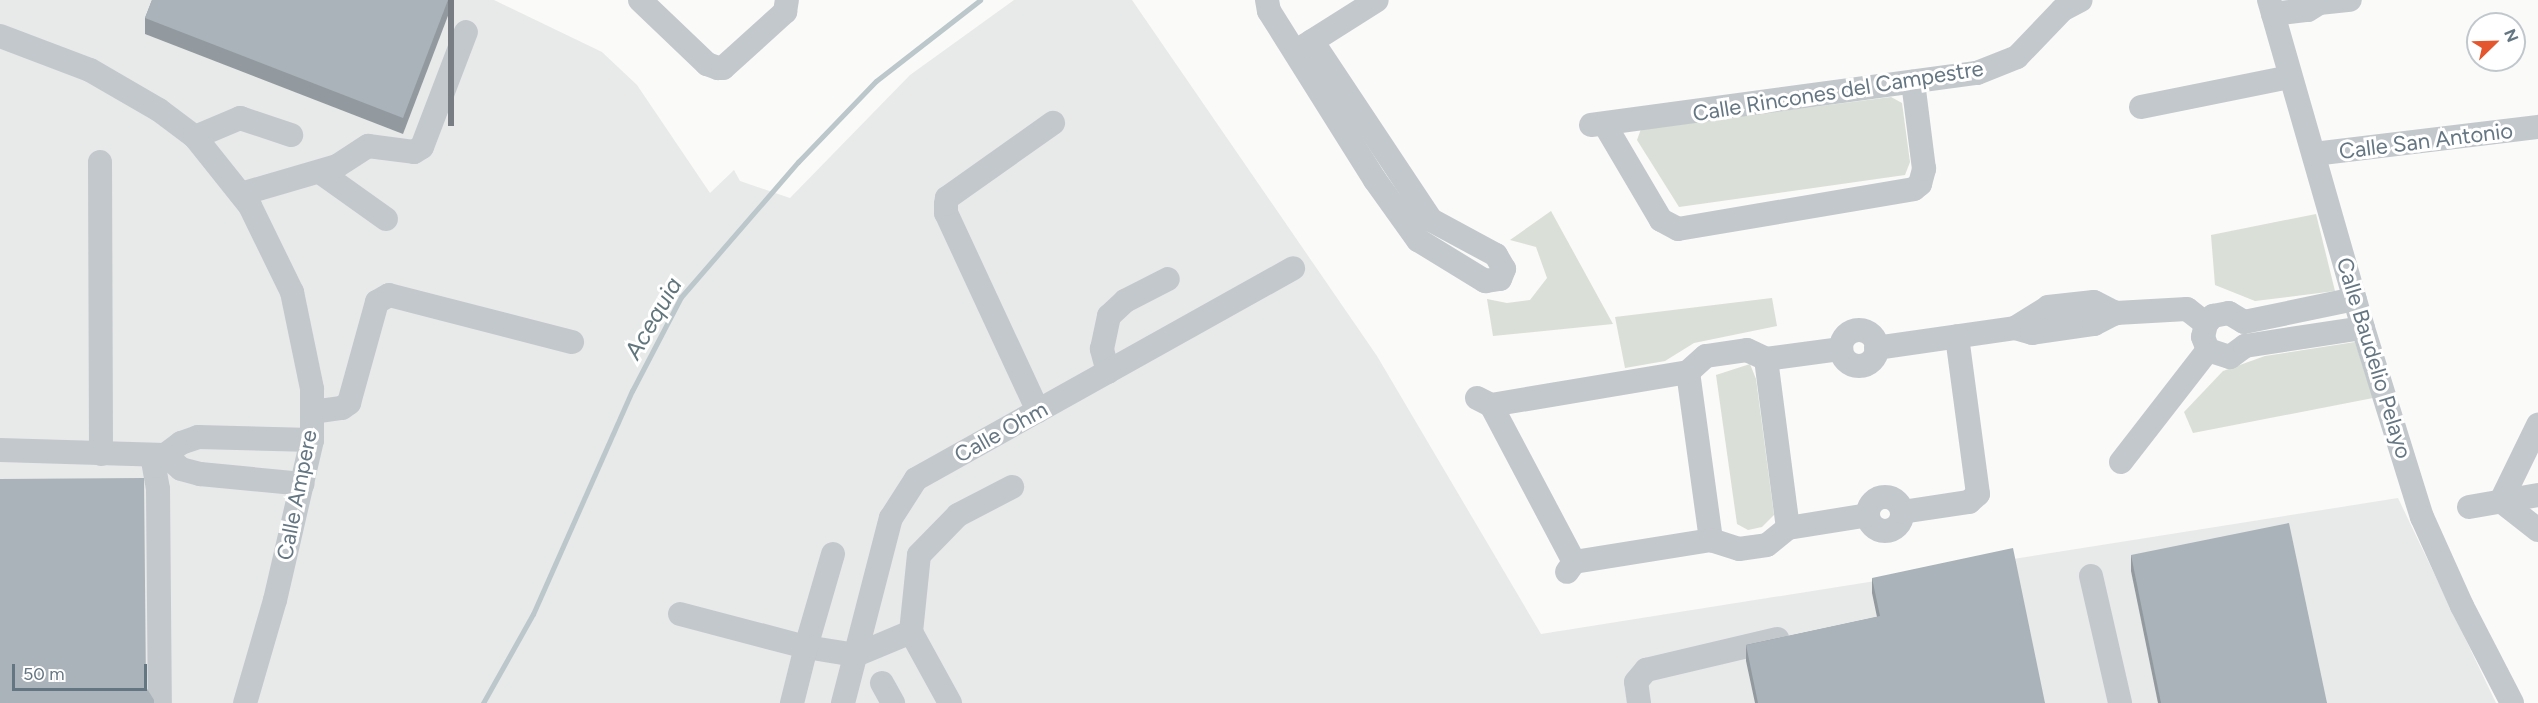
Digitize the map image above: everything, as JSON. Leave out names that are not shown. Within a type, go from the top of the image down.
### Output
[{"type":"street","points":[[640,0],[707,64],[718,68],[723,68],[785,12],[787,0]]},
{"type":"street","points":[[1268,0],[1269,11],[1304,46],[1385,173],[1418,240],[1485,281],[1500,279],[1504,269],[1497,255],[1431,220],[1385,173]]},
{"type":"street","points":[[1304,46],[1377,0]]},
{"type":"street","points":[[2271,7],[2307,10],[2317,2],[2350,0]]},
{"type":"street","name":"Calle Rincones del Campestre","points":[[1913,82],[1924,169],[1920,184],[1914,189],[1678,229],[1661,220],[1598,125],[1977,73],[2003,65],[2033,43],[2068,3]]},
{"type":"street","name":"Calle Baudelio Pelayo","points":[[2271,7],[2363,328],[2422,517],[2462,606],[2512,703]]},
{"type":"street","points":[[241,194],[320,172],[347,161],[368,146],[414,152],[422,147],[466,32]]},
{"type":"street","name":"Calle Ampere","points":[[0,36],[90,70],[159,110],[195,137],[241,194],[272,247],[292,292],[312,389],[312,440],[303,484],[245,703]]},
{"type":"street","points":[[2141,107],[2290,77]]},
{"type":"street","points":[[195,137],[240,118],[291,135]]},
{"type":"street","points":[[1038,411],[946,213],[946,204],[947,198],[1053,123]]},
{"type":"street","name":"Calle San Antonio","points":[[2314,154],[2538,127]]},
{"type":"street","points":[[100,162],[101,454]]},
{"type":"street","points":[[320,172],[386,219]]},
{"type":"street","name":"Calle Ohm","points":[[843,703],[891,518],[906,491],[916,479],[1293,268]]},
{"type":"street","points":[[1108,372],[1102,350],[1109,316],[1125,301],[1168,279]]},
{"type":"street","points":[[312,412],[342,408],[349,403],[377,302],[389,295],[572,342]]},
{"type":"street","points":[[2208,350],[2203,337],[2206,324],[2213,316],[2229,313],[2244,322],[2355,299]]},
{"type":"street","points":[[1957,336],[1978,494],[1969,502],[1902,512],[1899,524],[1886,531],[1874,527],[1868,515],[1788,528],[1767,545],[1739,549],[1711,540],[1571,567],[1484,402],[1688,372],[1706,356],[1747,351],[1766,359],[1841,349],[1845,360],[1857,366],[1871,362],[1876,348],[1957,336],[2015,328],[2048,307],[2094,302],[2116,313],[2187,309],[2206,324]]},
{"type":"street","points":[[2244,322],[2248,337],[2246,346]]},
{"type":"street","points":[[2208,350],[2230,357],[2246,346],[2363,328]]},
{"type":"street","points":[[2121,462],[2208,350]]},
{"type":"street","points":[[1766,359],[1788,528]]},
{"type":"street","points":[[1688,372],[1711,540]]},
{"type":"street","points":[[2501,501],[2538,424]]},
{"type":"street","points":[[0,450],[159,455],[198,437],[312,440]]},
{"type":"street","points":[[159,455],[181,469],[200,474],[303,484]]},
{"type":"street","points":[[159,455],[160,703]]},
{"type":"street","points":[[950,703],[911,632],[913,583],[919,555],[958,515],[1012,487]]},
{"type":"street","points":[[2469,507],[2538,495]]},
{"type":"street","points":[[2501,501],[2538,530]]},
{"type":"street","points":[[792,703],[833,554]]},
{"type":"street","points":[[2091,576],[2120,703]]},
{"type":"street","points":[[680,614],[806,647],[856,655],[911,632]]},
{"type":"street","points":[[1639,703],[1636,682],[1646,670],[1787,637]]},
{"type":"shaded area","points":[[0,0],[494,0],[602,52],[637,85],[710,193],[734,170],[740,181],[790,198],[910,75],[1014,0],[1132,0],[1377,356],[1541,634],[2398,498],[2496,703],[0,703]]},
{"type":"shaded area","points":[[1891,97],[1902,103],[1910,162],[1905,175],[1679,207],[1637,140],[1641,129]]},
{"type":"shaded area","points":[[1551,211],[1613,324],[1493,336],[1487,299],[1507,303],[1530,300],[1547,278],[1536,247],[1510,240]]},
{"type":"shaded area","points":[[2316,214],[2335,291],[2255,301],[2215,285],[2211,235]]},
{"type":"shaded area","points":[[1772,298],[1777,326],[1694,343],[1665,361],[1625,368],[1615,317]]},
{"type":"shaded area","points":[[2355,342],[2373,398],[2193,433],[2184,412],[2223,371],[2265,356]]},
{"type":"shaded area","points":[[1750,364],[1756,379],[1774,515],[1762,527],[1748,530],[1737,524],[1716,375]]},
{"type":"building","points":[[152,0],[448,0],[403,118],[145,18]]},
{"type":"building","points":[[144,478],[146,687],[154,703],[0,703],[0,479]]},
{"type":"building","points":[[2289,523],[2327,703],[2161,703],[2131,555]]},
{"type":"building","points":[[2013,548],[2045,703],[1758,703],[1746,645],[1880,616],[1872,578]]},
{"type":"waterway","name":"Acequia","points":[[483,703],[533,614],[632,391],[681,297],[798,162],[876,81],[980,0]]}]
